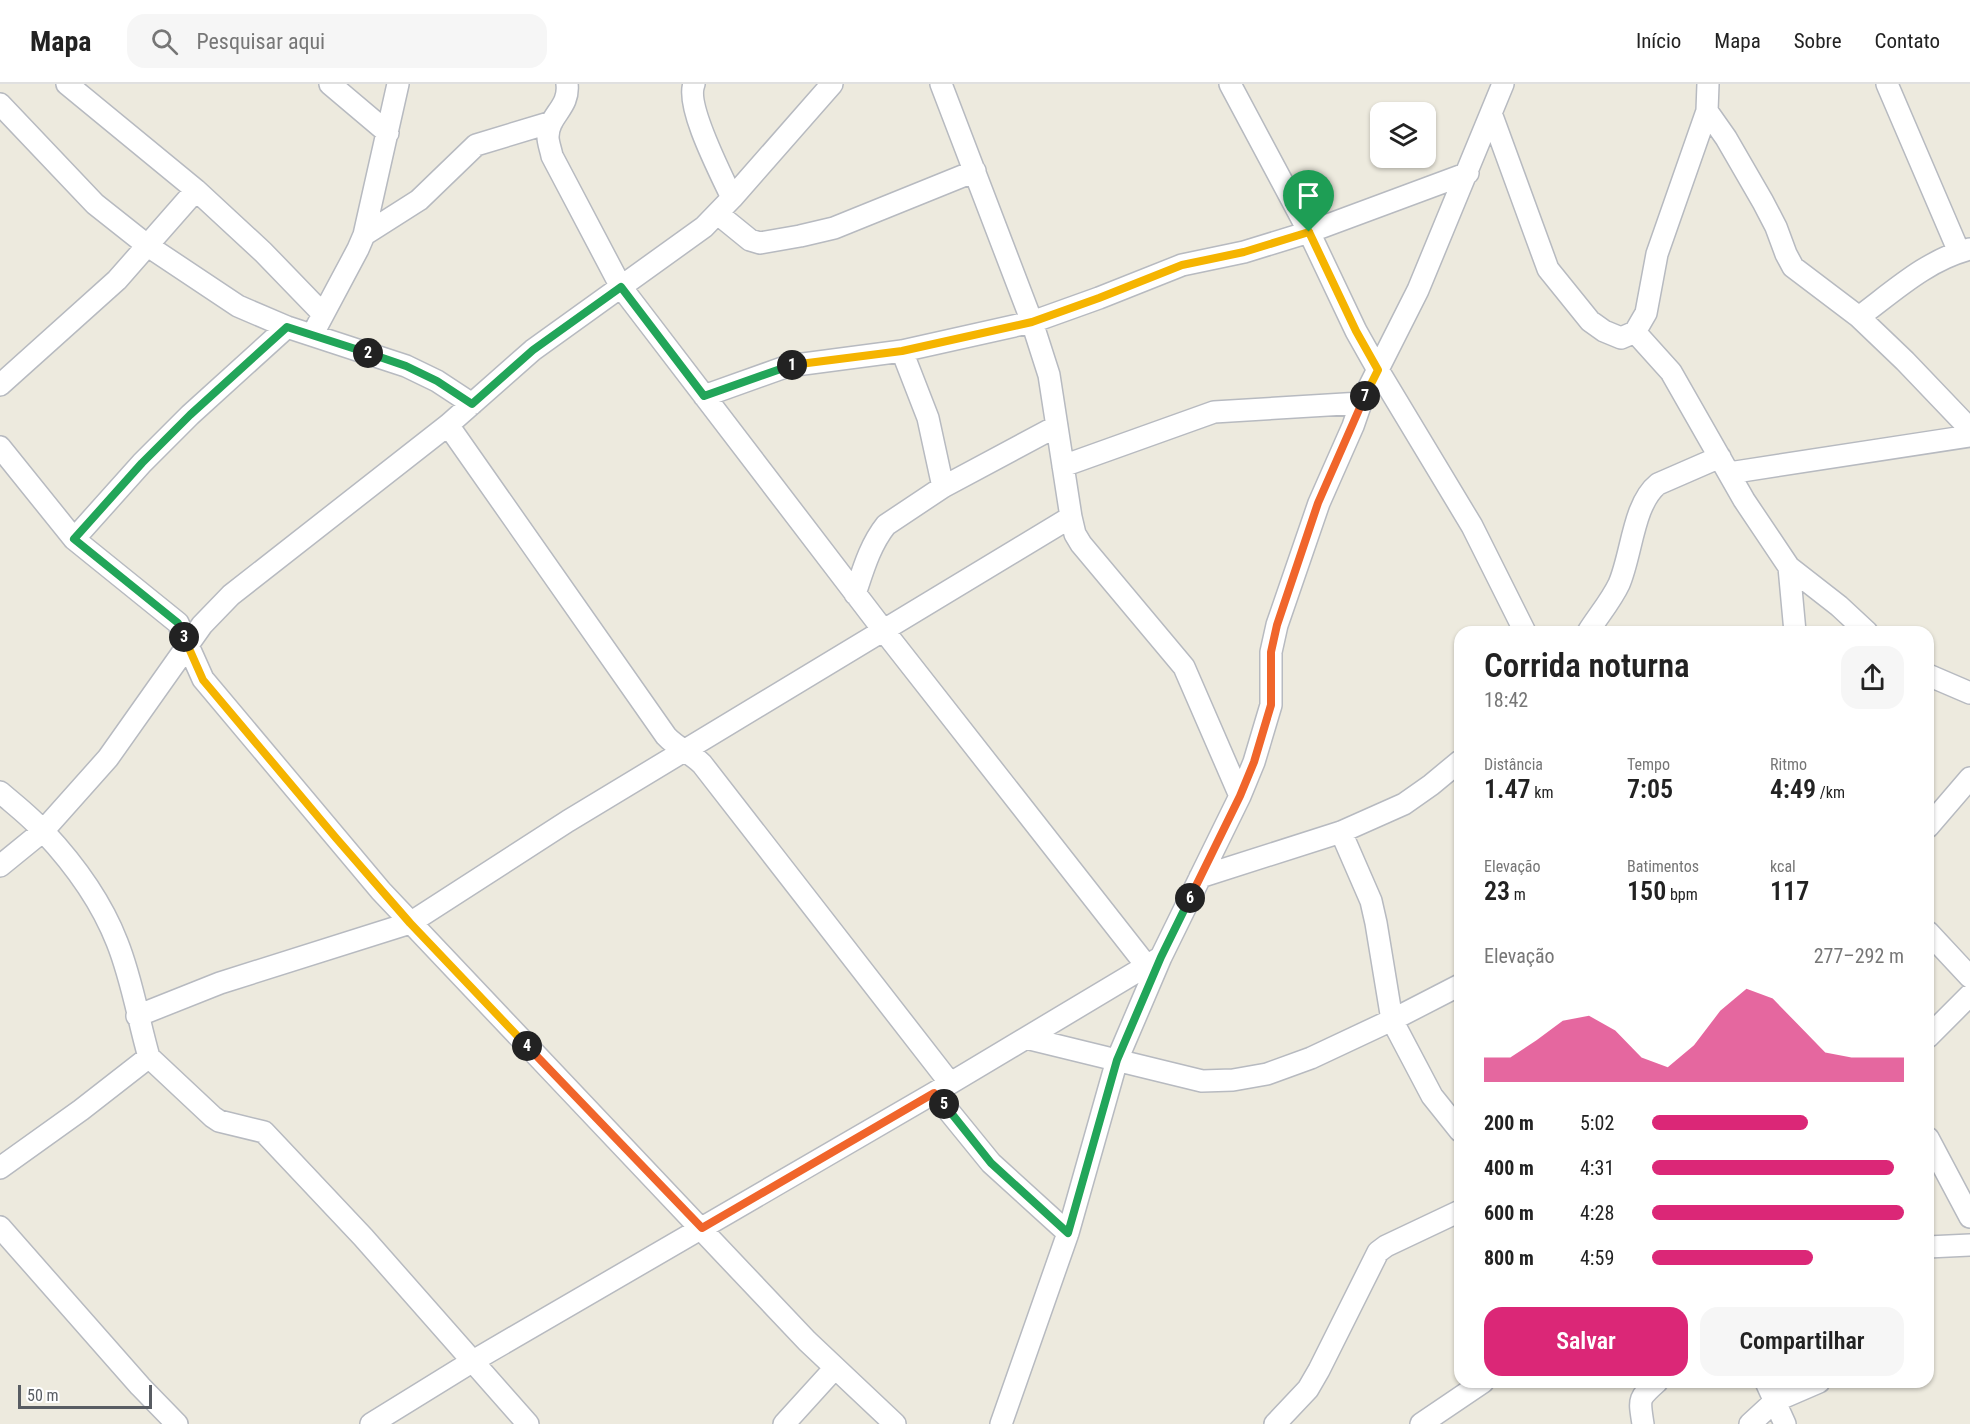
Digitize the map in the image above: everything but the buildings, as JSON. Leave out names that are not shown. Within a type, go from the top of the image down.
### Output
[{"type":"street","points":[[67,84],[196,190],[263,252],[323,314]]},
{"type":"street","points":[[330,84],[388,134]]},
{"type":"street","points":[[313,335],[364,235],[398,84]]},
{"type":"street","points":[[567,84],[568,95],[552,122],[548,136],[552,156],[621,287],[855,594],[1153,961]]},
{"type":"street","points":[[694,84],[692,88],[695,108],[725,206],[750,240],[760,243],[834,228],[975,171]]},
{"type":"street","points":[[0,866],[44,831],[108,758],[202,625],[231,595],[448,425],[533,350],[704,227],[832,84]]},
{"type":"street","points":[[941,84],[1032,322],[1049,375],[1075,534],[1184,667],[1240,796]]},
{"type":"street","points":[[1230,84],[1309,232],[1356,331],[1472,525],[1522,626]]},
{"type":"street","points":[[1001,1424],[1068,1233],[1117,1060],[1153,961],[1200,877],[1254,762],[1271,705],[1271,652],[1277,625],[1318,503],[1361,403],[1418,290],[1503,84]]},
{"type":"street","points":[[1491,113],[1548,269],[1590,321],[1604,331],[1622,338],[1635,332],[1646,313],[1657,254],[1707,111],[1708,84]]},
{"type":"street","points":[[1858,317],[1930,265],[1964,251],[1887,84]]},
{"type":"street","points":[[0,104],[95,204],[148,246],[238,306],[287,327],[406,366],[437,381],[472,404]]},
{"type":"street","points":[[1707,111],[1726,138],[1763,202],[1793,267],[1858,317],[1905,361],[1970,429]]},
{"type":"street","points":[[364,235],[419,200],[476,144],[552,122]]},
{"type":"street","points":[[704,396],[788,366],[902,351],[1032,322],[1182,265],[1244,252],[1309,232],[1468,172]]},
{"type":"street","points":[[0,386],[117,280],[196,190]]},
{"type":"street","points":[[74,539],[142,463],[190,415],[287,327]]},
{"type":"street","points":[[1635,332],[1671,372],[1744,500],[1789,567],[1860,626]]},
{"type":"street","points":[[902,351],[928,418],[943,487]]},
{"type":"street","points":[[1063,466],[1214,412],[1361,403]]},
{"type":"street","points":[[448,425],[666,736],[702,764],[942,1088],[991,1163],[1068,1233]]},
{"type":"street","points":[[855,594],[864,564],[886,525],[943,487],[1057,426]]},
{"type":"street","points":[[1592,626],[1618,585],[1627,562],[1642,506],[1651,490],[1658,484],[1724,465],[1970,436]]},
{"type":"street","points":[[0,447],[74,539],[178,623],[203,680],[410,923],[834,1369],[895,1424]]},
{"type":"street","points":[[137,1016],[220,983],[410,923],[568,821],[1071,518]]},
{"type":"street","points":[[1789,567],[1794,626]]},
{"type":"street","points":[[1934,678],[1970,693]]},
{"type":"street","points":[[1200,877],[1341,832],[1404,804],[1454,766]]},
{"type":"street","points":[[1934,819],[1970,778]]},
{"type":"street","points":[[0,792],[44,831],[73,866],[96,900],[121,952],[149,1057],[219,1121],[264,1132],[363,1237],[528,1424]]},
{"type":"street","points":[[1341,832],[1371,901],[1392,1020],[1432,1096],[1454,1124]]},
{"type":"street","points":[[1934,938],[1970,977]]},
{"type":"street","points":[[371,1424],[473,1361],[942,1088],[1153,961]]},
{"type":"street","points":[[1026,1038],[1202,1081],[1233,1080],[1267,1074],[1311,1058],[1454,988]]},
{"type":"street","points":[[1934,1031],[1970,995]]},
{"type":"street","points":[[0,1168],[81,1110],[149,1057]]},
{"type":"street","points":[[1934,1149],[1970,1218]]},
{"type":"street","points":[[1275,1424],[1308,1389],[1378,1252],[1454,1214]]},
{"type":"street","points":[[0,1227],[140,1386],[177,1424]]},
{"type":"street","points":[[1934,1246],[1970,1245]]},
{"type":"street","points":[[784,1424],[834,1369]]},
{"type":"street","points":[[1421,1424],[1474,1388]]},
{"type":"street","points":[[1643,1424],[1639,1402],[1642,1395],[1650,1388]]},
{"type":"street","points":[[1769,1388],[1785,1424]]},
{"type":"street","points":[[1750,1424],[1775,1401],[1805,1388]]},
{"type":"route","points":[[1309,232],[1356,331],[1378,370],[1361,403],[1318,503],[1277,625],[1271,652],[1271,705],[1254,762],[1240,796],[1161,957],[1117,1060],[1068,1233],[991,1163],[934,1093],[702,1228],[381,891],[203,680],[178,623],[74,539],[142,463],[190,415],[287,327],[406,366],[437,381],[472,404],[533,350],[621,287],[704,396],[788,366],[902,351],[1032,322],[1182,265],[1244,252],[1309,232]]}]
